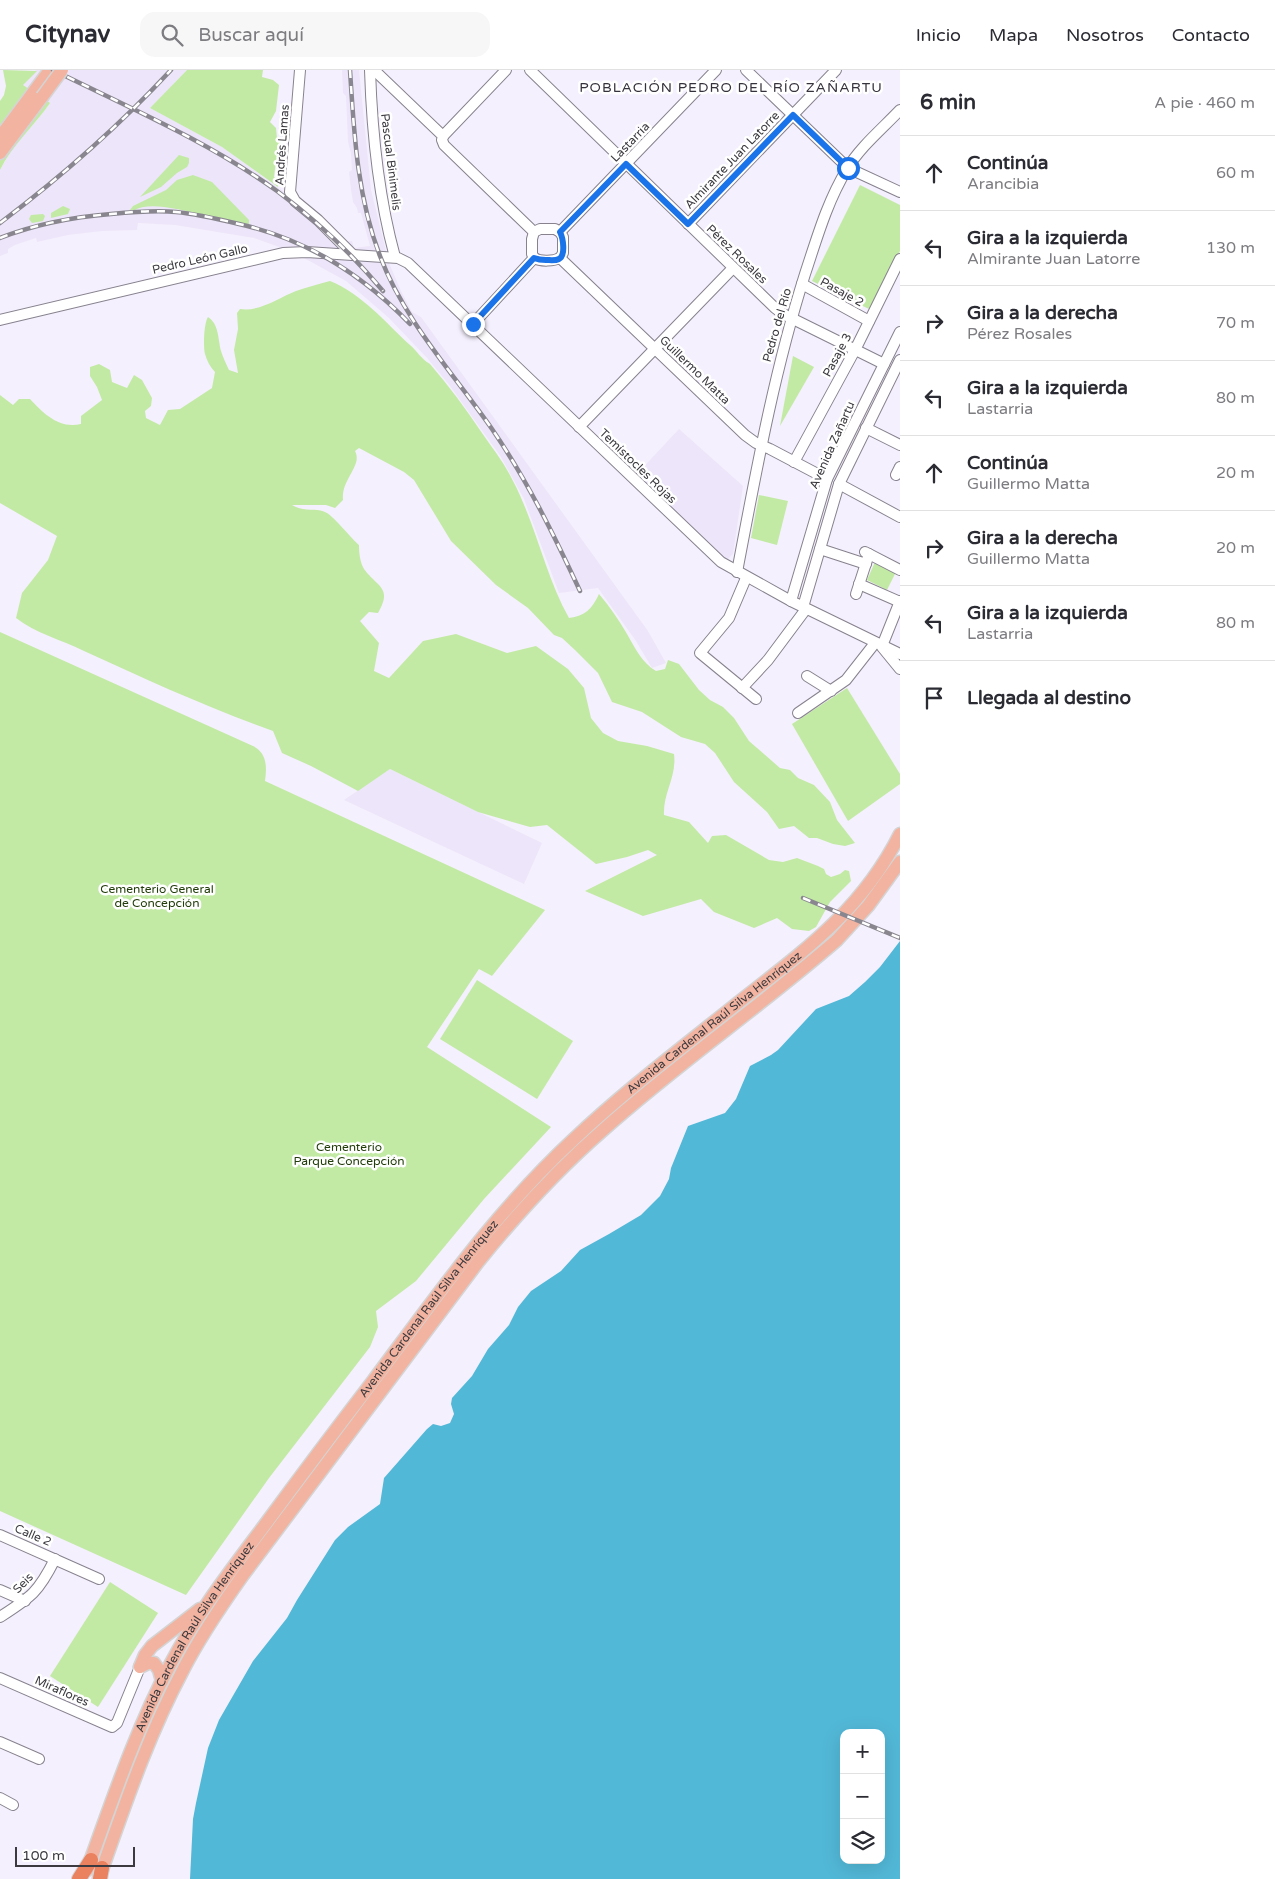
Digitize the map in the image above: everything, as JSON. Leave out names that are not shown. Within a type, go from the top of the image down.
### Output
[{"type":"highway","points":[[80,1879],[91,1860]]},
{"type":"main road","points":[[0,154],[38,95],[50,70]]},
{"type":"main road","points":[[0,137],[62,70]]},
{"type":"main road","name":"Avenida Cardenal Raúl Silva Henríquez","points":[[84,1879],[126,1765],[171,1663],[208,1603],[240,1558],[451,1276],[514,1200],[550,1161],[600,1116],[832,926],[874,879],[900,834]]},
{"type":"main road","name":"Avenida Cardenal Raúl Silva Henríquez","points":[[100,1875],[131,1787],[155,1729],[182,1671],[207,1629],[244,1575],[478,1262],[548,1182],[603,1130],[837,940],[868,906],[900,862]]},
{"type":"main road","points":[[140,1667],[145,1655],[152,1646],[208,1603]]},
{"type":"main road","points":[[140,1667],[148,1662],[154,1662],[159,1670],[162,1681]]},
{"type":"street","name":"Andrés Lamas","points":[[300,70],[290,192],[295,201],[318,220],[353,255]]},
{"type":"street","points":[[372,70],[443,136]]},
{"type":"street","name":"Pascual Binimelis","points":[[372,70],[376,171],[395,257]]},
{"type":"street","points":[[506,70],[443,136],[442,140],[534,232]]},
{"type":"street","name":"Pérez Rosales","points":[[530,70],[775,308],[791,318],[884,364]]},
{"type":"street","name":"Lastarria","points":[[560,232],[716,70]]},
{"type":"street","points":[[746,70],[848,168],[900,192]]},
{"type":"street","name":"Almirante Juan Latorre","points":[[688,224],[836,70]]},
{"type":"street","name":"Pedro del Río","points":[[742,688],[700,653],[729,618],[741,575],[761,446],[791,318],[828,208],[848,168],[867,144],[900,110]]},
{"type":"street","points":[[540,229],[555,229],[560,232],[563,237],[563,253],[560,258],[537,260],[534,258],[532,254],[532,239],[534,232],[540,229]]},
{"type":"street","name":"Pedro León Gallo","points":[[0,320],[275,254],[295,252],[395,257],[408,263]]},
{"type":"street","points":[[473,324],[534,258]]},
{"type":"street","name":"Guillermo Matta","points":[[560,258],[745,436],[827,479]]},
{"type":"street","name":"Pasaje 3","points":[[794,462],[855,350],[900,259]]},
{"type":"street","name":"Temístocles Rojas","points":[[408,263],[716,558],[741,575],[900,654]]},
{"type":"street","points":[[579,427],[733,268]]},
{"type":"street","name":"Pasaje 2","points":[[802,284],[869,321]]},
{"type":"street","name":"Avenida Zañartu","points":[[791,601],[827,479],[900,332]]},
{"type":"street","name":"Avenida Zañartu","points":[[805,608],[839,484],[898,367]]},
{"type":"street","points":[[866,428],[900,445]]},
{"type":"street","points":[[839,484],[900,516]]},
{"type":"street","points":[[820,549],[867,557],[900,570]]},
{"type":"street","points":[[798,713],[851,674],[878,644],[900,601],[858,589],[867,557]]},
{"type":"street","points":[[756,699],[742,688],[768,660],[805,608]]},
{"type":"street","name":"Temístocles Rojas","points":[[878,644],[900,669]]},
{"type":"street","points":[[807,676],[831,690]]},
{"type":"street","name":"Calle 2","points":[[0,1535],[99,1579]]},
{"type":"street","name":"Seis","points":[[0,1617],[25,1601],[42,1583],[55,1559]]},
{"type":"street","points":[[0,1590],[25,1601]]},
{"type":"street","name":"Miraflores","points":[[0,1678],[110,1726],[114,1726],[140,1667]]},
{"type":"street","points":[[0,1742],[39,1759]]},
{"type":"street","points":[[0,1798],[13,1805]]},
{"type":"shaded area","points":[[36,70],[187,70],[150,108],[222,147],[287,194],[342,242],[352,241],[354,248],[370,246],[361,213],[358,213],[353,202],[351,190],[349,172],[352,170],[351,154],[348,142],[346,96],[343,93],[342,70],[359,70],[371,190],[389,263],[401,291],[412,312],[421,317],[648,631],[666,663],[652,668],[636,641],[598,588],[559,593],[524,499],[501,457],[450,386],[428,359],[389,318],[346,281],[293,252],[254,238],[175,225],[138,223],[137,230],[102,231],[68,235],[37,242],[36,238],[15,245],[8,249],[8,253],[0,256],[0,170],[14,146],[50,103],[23,85]]},
{"type":"shaded area","points":[[679,429],[743,486],[733,554],[726,561],[636,475]]},
{"type":"shaded area","points":[[390,769],[542,843],[524,884],[344,800]]},
{"type":"green space","points":[[3,70],[37,71],[23,85],[29,89],[0,126],[0,101],[6,86]]},
{"type":"green space","points":[[187,70],[263,70],[262,77],[273,80],[279,85],[276,111],[270,122],[276,128],[277,138],[282,141],[282,152],[276,161],[274,177],[279,180],[278,187],[222,147],[150,108]]},
{"type":"green space","points":[[45,99],[50,103],[17,143],[0,170],[0,160]]},
{"type":"green space","points":[[179,155],[189,158],[187,167],[161,187],[140,197]]},
{"type":"green space","points":[[193,175],[212,182],[249,220],[249,224],[236,223],[157,206],[130,210],[133,206],[166,190],[177,180]]},
{"type":"green space","points":[[860,185],[900,205],[900,251],[871,310],[812,281]]},
{"type":"green space","points":[[63,206],[70,209],[68,214],[51,218],[51,213]]},
{"type":"green space","points":[[43,214],[45,216],[43,221],[32,223],[29,219],[31,215]]},
{"type":"green space","points":[[330,281],[352,293],[382,318],[430,364],[470,415],[513,481],[528,515],[553,585],[569,618],[579,616],[587,611],[594,604],[599,594],[624,629],[636,650],[651,668],[656,671],[665,669],[668,660],[679,664],[699,690],[710,700],[723,707],[734,718],[749,741],[780,768],[790,770],[798,778],[814,785],[830,802],[837,820],[855,843],[845,846],[817,838],[809,838],[794,826],[779,829],[767,812],[734,782],[715,753],[705,744],[681,737],[642,712],[612,702],[598,673],[575,650],[562,638],[554,635],[528,608],[496,585],[451,541],[414,480],[404,472],[359,448],[355,451],[356,462],[345,486],[343,500],[335,508],[326,505],[292,505],[302,509],[323,511],[334,519],[359,545],[364,569],[384,592],[384,598],[378,613],[369,612],[360,621],[379,643],[374,671],[389,678],[423,641],[456,634],[507,653],[536,646],[568,669],[584,688],[591,718],[603,733],[618,741],[647,746],[674,754],[674,770],[664,807],[664,815],[689,822],[708,843],[712,836],[726,835],[769,860],[783,862],[797,858],[824,869],[826,874],[831,877],[845,870],[849,871],[851,881],[830,902],[816,927],[809,931],[792,929],[777,918],[754,928],[714,912],[701,899],[643,916],[585,891],[657,855],[648,850],[596,864],[547,825],[530,827],[478,812],[390,769],[358,791],[282,753],[273,731],[155,683],[40,632],[16,618],[22,593],[48,560],[57,536],[0,503],[0,395],[13,405],[19,399],[30,399],[46,415],[59,422],[73,425],[81,424],[81,416],[102,400],[90,376],[90,367],[99,364],[110,370],[112,382],[127,388],[134,375],[142,380],[152,398],[151,406],[145,411],[146,418],[160,425],[168,410],[180,409],[212,388],[215,372],[207,359],[204,346],[208,317],[216,328],[221,351],[229,370],[238,373],[234,350],[238,329],[237,313],[240,309],[255,308],[269,304],[296,291]]},
{"type":"green space","points":[[793,356],[814,367],[780,426]]},
{"type":"green space","points":[[759,495],[788,501],[777,545],[751,538]]},
{"type":"green space","points":[[875,562],[896,572],[887,590],[867,580]]},
{"type":"green space","points":[[0,632],[253,746],[261,752],[265,761],[265,781],[545,910],[492,976],[479,969],[427,1047],[551,1127],[484,1199],[416,1281],[376,1311],[378,1327],[370,1347],[269,1478],[186,1595],[0,1511]]},
{"type":"green space","points":[[847,688],[900,774],[900,784],[848,821],[792,724]]},
{"type":"green space","points":[[477,980],[573,1041],[537,1099],[440,1039]]},
{"type":"green space","points":[[110,1582],[158,1613],[98,1707],[50,1676]]},
{"type":"water","points":[[900,941],[900,1879],[190,1879],[193,1819],[208,1748],[219,1720],[253,1661],[287,1618],[335,1540],[348,1527],[380,1504],[384,1478],[427,1429],[433,1424],[441,1426],[450,1423],[454,1414],[451,1404],[452,1398],[472,1376],[488,1349],[509,1325],[518,1307],[531,1291],[561,1271],[580,1250],[641,1215],[660,1196],[669,1179],[671,1168],[688,1126],[725,1113],[736,1099],[750,1066],[778,1050],[816,1009],[849,996],[880,967]]},
{"type":"railway","points":[[53,70],[168,126],[251,173],[277,191],[320,226],[359,264],[383,291]]},
{"type":"railway","points":[[0,223],[89,150],[171,70]]},
{"type":"railway","points":[[350,70],[355,141],[361,187],[372,233],[390,280],[430,346],[492,429],[517,468],[550,529],[580,591]]},
{"type":"railway","points":[[0,238],[41,225],[97,215],[160,211],[208,217],[264,231],[310,249],[352,274],[392,306],[410,324]]},
{"type":"railway","points":[[803,898],[900,938]]},
{"type":"district","name":"POBLACIÓN PEDRO DEL RÍO ZAÑARTU","points":[[731,87]]},
{"type":"route","points":[[473,324],[534,258],[537,260],[556,260],[560,258],[563,253],[563,237],[560,232],[626,164],[688,224],[793,115],[848,168]]},
{"type":"park label","name":"Cementerio General de Concepción","points":[[157,896]]},
{"type":"park label","name":"Cementerio Parque Concepción","points":[[349,1154]]}]
